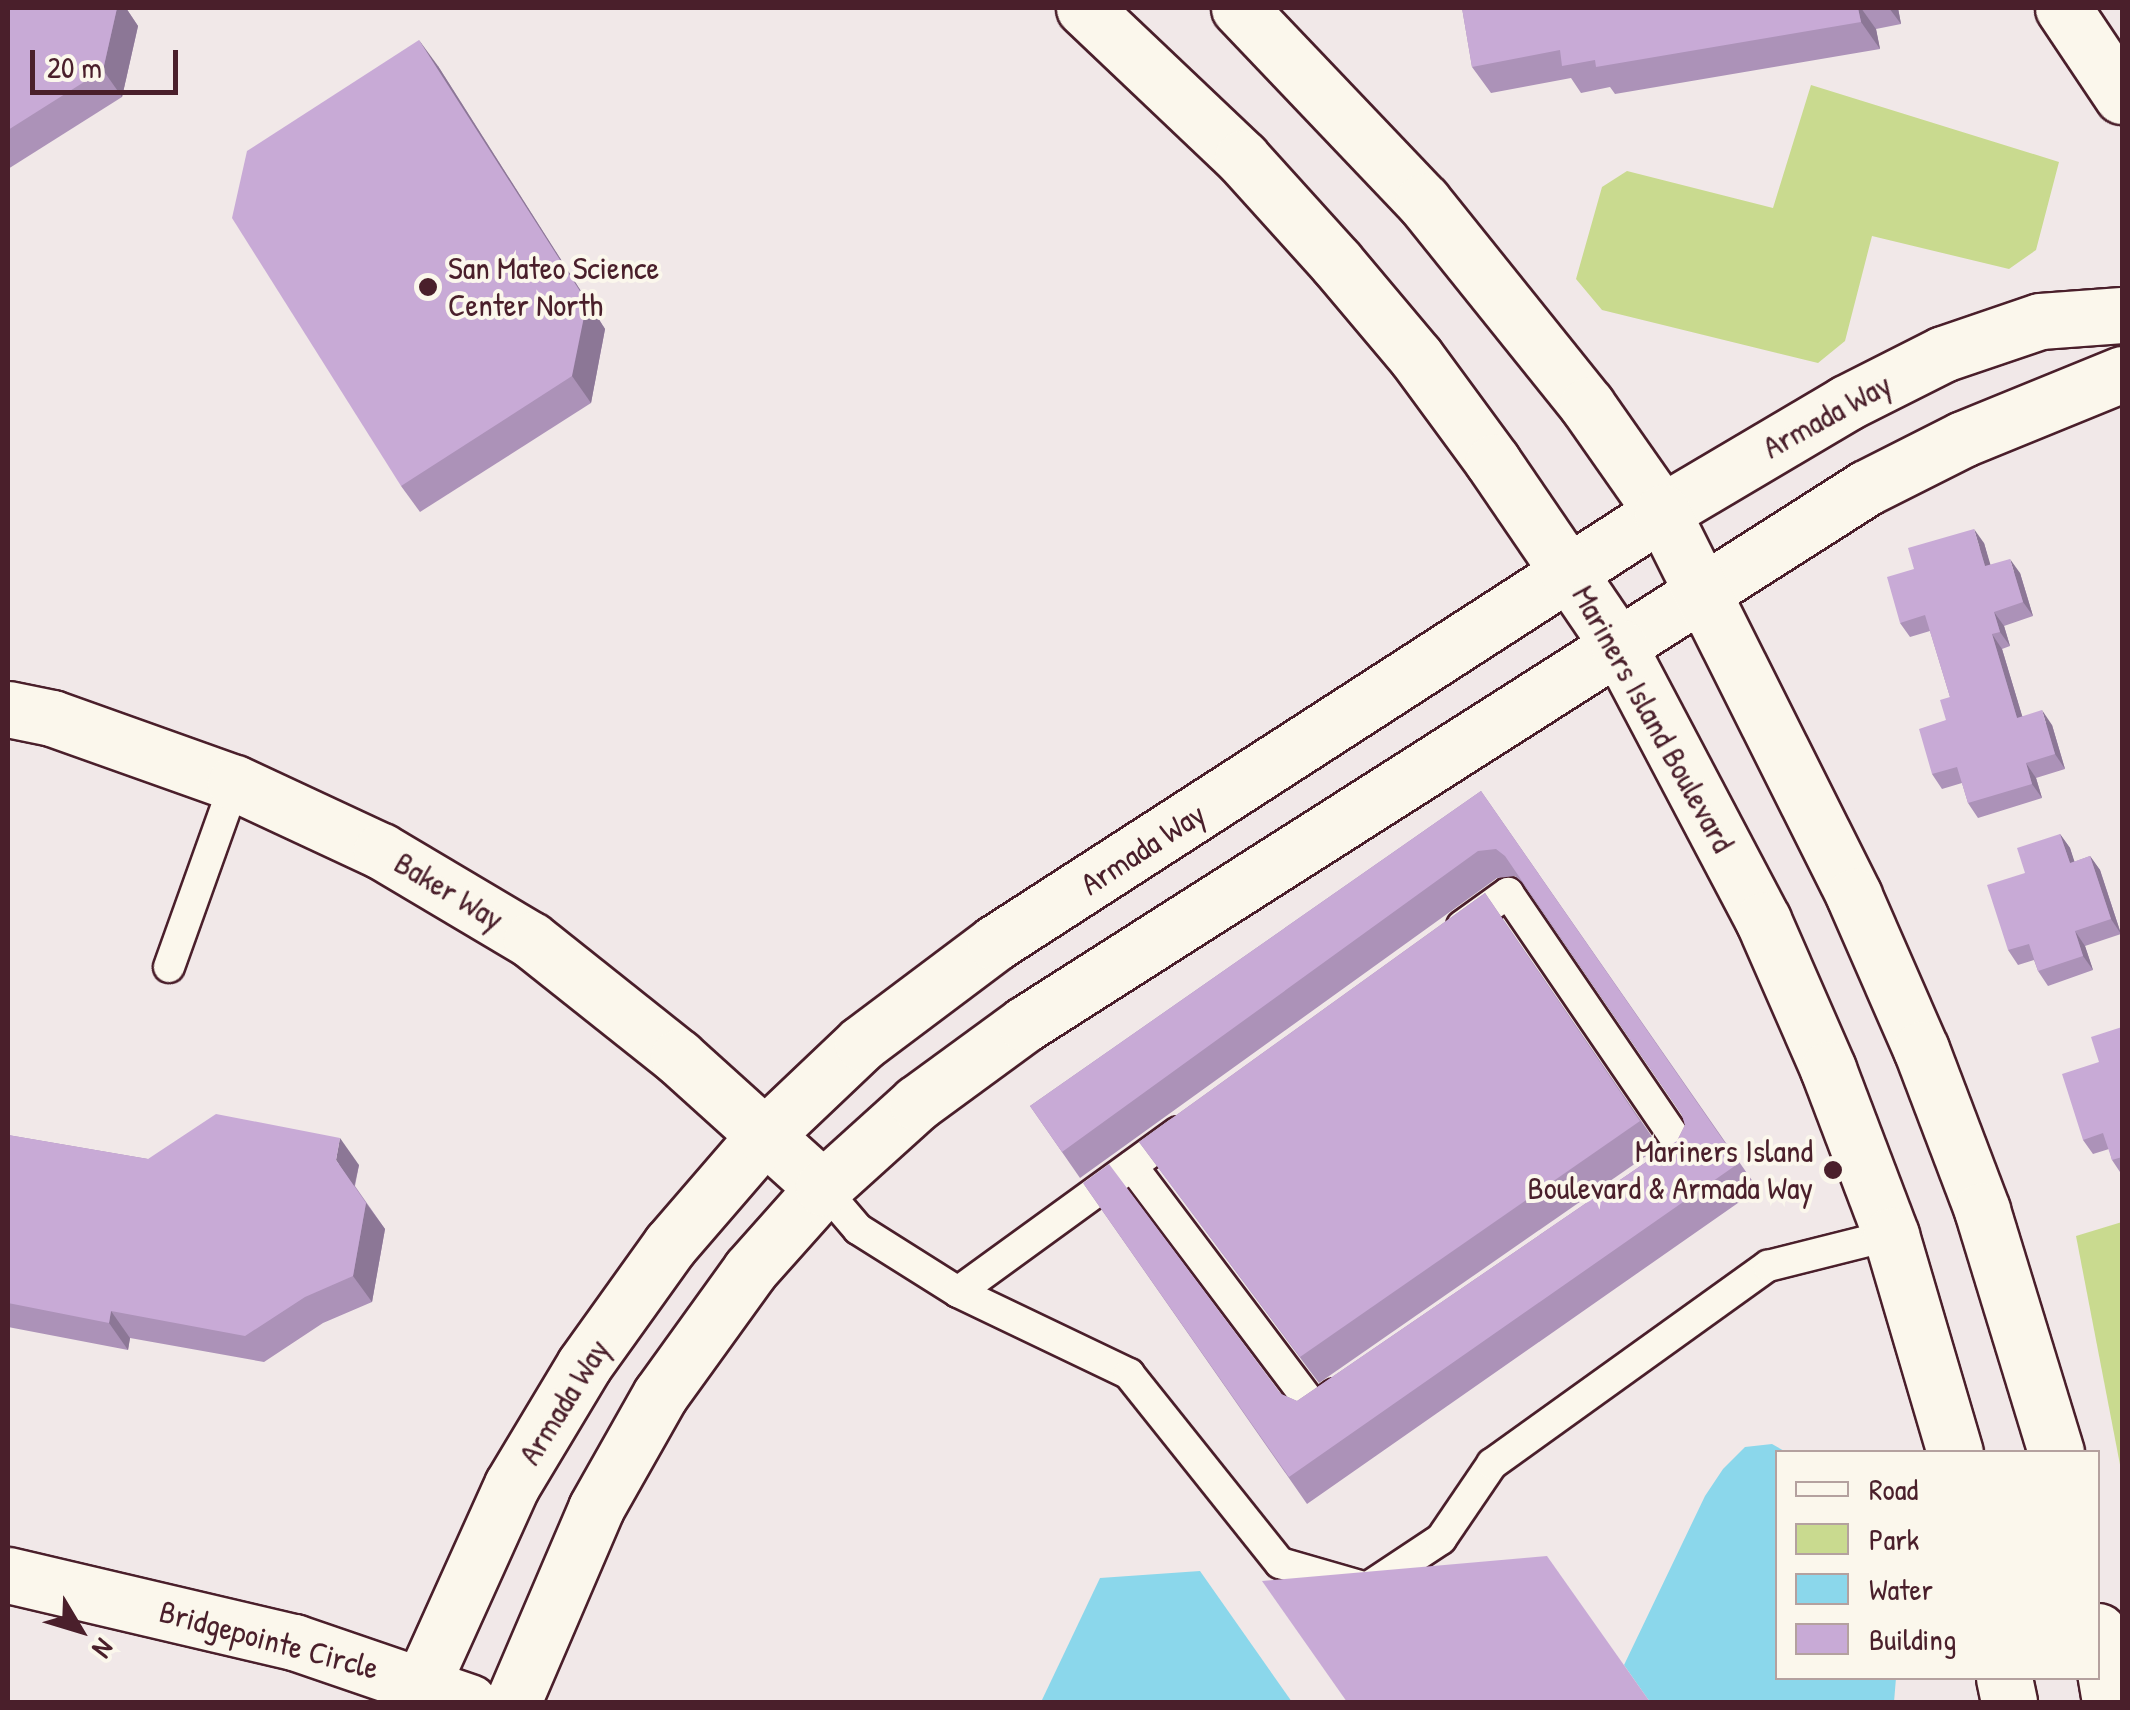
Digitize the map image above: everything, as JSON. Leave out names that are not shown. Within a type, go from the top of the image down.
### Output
[{"type":"street","name":"Mariners Island Boulevard","points":[[1084,8],[1242,158],[1416,357],[1572,574],[1619,648],[1762,920],[1828,1069],[1891,1235],[1954,1450]]},
{"type":"street","points":[[1239,8],[1422,201],[1587,405],[1662,512],[1706,592],[1854,896],[1921,1049],[1982,1210],[2055,1450]]},
{"type":"street","points":[[2063,8],[2122,96]]},
{"type":"street","name":"Armada Way","points":[[446,1694],[512,1485],[584,1364],[670,1245],[764,1136],[862,1042],[995,943],[1572,574],[1662,512],[1846,403],[1943,354],[2040,320],[2122,315]]},
{"type":"street","points":[[513,1702],[596,1508],[660,1395],[740,1282],[824,1188],[918,1103],[1025,1024],[1866,488],[1963,439],[2122,374]]},
{"type":"street","name":"Baker Way","points":[[8,709],[52,718],[235,782],[381,851],[531,940],[678,1056],[824,1188]]},
{"type":"street","name":"Bridgepointe Circle","points":[[8,1575],[294,1642],[446,1694]]},
{"type":"street","points":[[2100,1646],[2110,1702]]},
{"type":"lane","points":[[169,967],[235,782]]},
{"type":"lane","points":[[1445,938],[1508,893],[1685,1152],[1636,1186]]},
{"type":"lane","points":[[958,1292],[1210,1109]]},
{"type":"lane","points":[[1132,1166],[1315,1408],[1363,1375]]},
{"type":"lane","points":[[824,1188],[858,1229],[958,1292],[1129,1374],[1280,1563],[1367,1588],[1441,1539],[1492,1464],[1768,1266],[1891,1235]]},
{"type":"green space","points":[[1811,85],[2059,162],[2036,250],[2009,269],[1872,236],[1845,341],[1818,363],[1602,310],[1576,279],[1602,187],[1627,171],[1773,208]]},
{"type":"green space","points":[[2122,1222],[2122,1475],[2076,1236]]},
{"type":"water","points":[[1772,1444],[1782,1450],[1775,1450],[1775,1680],[1896,1680],[1894,1702],[1650,1702],[1624,1665],[1705,1496],[1723,1469],[1745,1447]]},
{"type":"water","points":[[1200,1571],[1292,1702],[1041,1702],[1100,1578]]},
{"type":"building","points":[[8,8],[117,8],[103,70],[8,130]]},
{"type":"building","points":[[1462,8],[1858,8],[1861,22],[1596,67],[1595,60],[1562,66],[1560,50],[1472,67]]},
{"type":"building","name":"San Mateo Science Center North","points":[[419,40],[587,302],[572,376],[401,486],[232,218],[247,151]]},
{"type":"building","points":[[1974,529],[1985,566],[2010,559],[2023,602],[1994,612],[2000,632],[1992,634],[2017,718],[2042,710],[2055,754],[2026,763],[2032,784],[1968,803],[1957,767],[1932,774],[1919,729],[1946,720],[1940,700],[1950,697],[1925,615],[1900,623],[1887,577],[1914,569],[1908,548]]},
{"type":"building","points":[[1481,791],[1739,1163],[1289,1477],[1083,1183],[1109,1164],[1281,1394],[1297,1401],[1677,1141],[1685,1125],[1682,1115],[1505,856],[1496,849],[1478,851],[1062,1152],[1030,1106]]},
{"type":"building","points":[[2060,834],[2070,863],[2090,856],[2111,919],[2075,931],[2083,956],[2038,971],[2029,944],[2008,950],[1987,885],[2025,873],[2017,848]]},
{"type":"building","points":[[1485,893],[1640,1121],[1300,1357],[1139,1142]]},
{"type":"building","points":[[2122,1027],[2122,1157],[2112,1160],[2103,1133],[2083,1140],[2062,1074],[2099,1062],[2091,1037]]},
{"type":"building","points":[[216,1114],[340,1138],[336,1160],[366,1203],[353,1276],[305,1297],[245,1336],[111,1311],[109,1323],[8,1303],[8,1135],[148,1159]]},
{"type":"building","points":[[1547,1556],[1650,1702],[1347,1702],[1262,1581]]},
{"type":"place","name":"San Mateo Science Center North","points":[[428,287]]},
{"type":"place","name":"Mariners Island Boulevard & Armada Way","points":[[1833,1170]]}]
